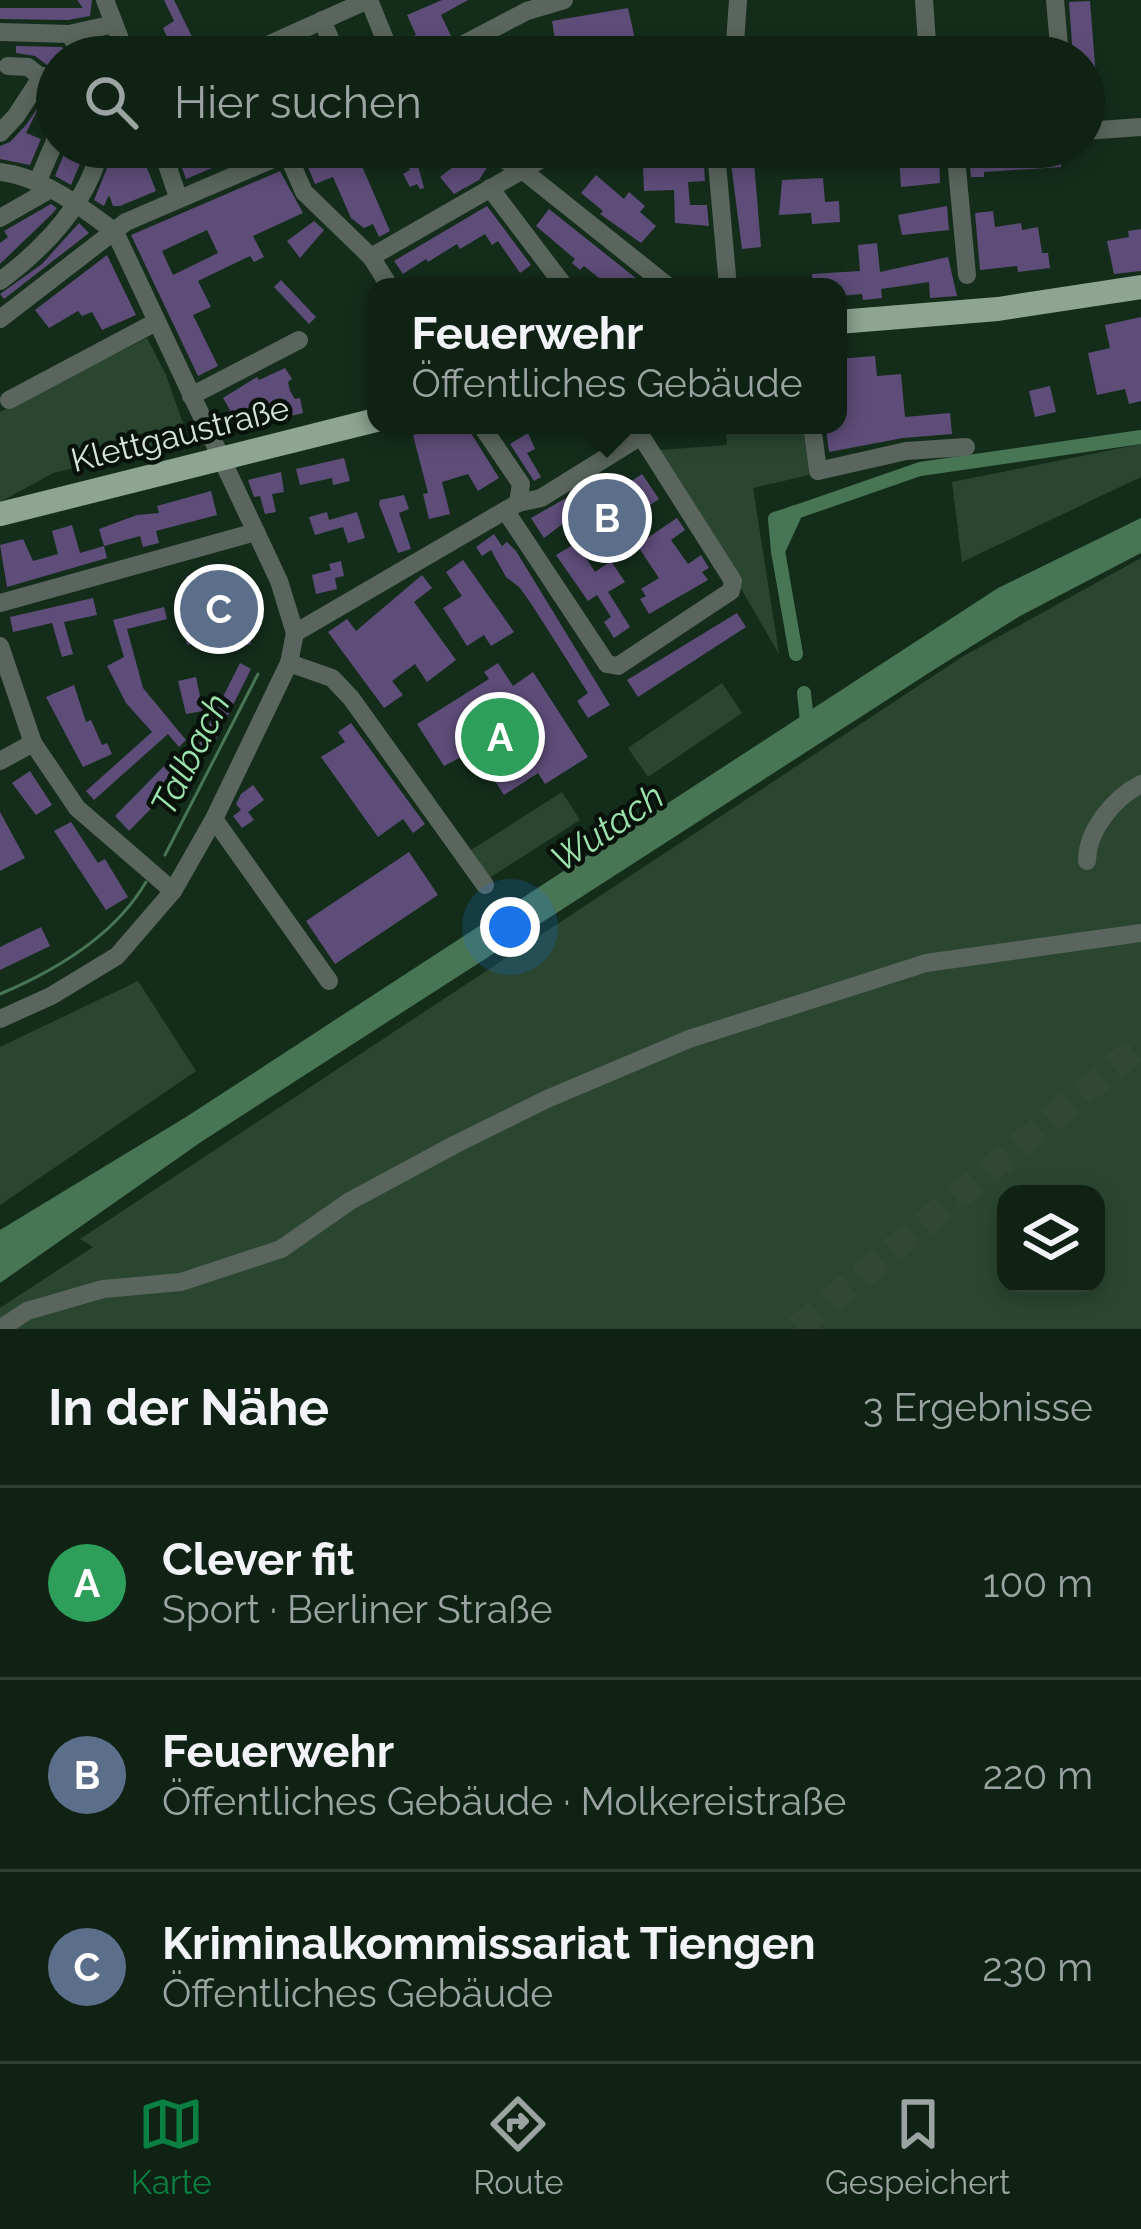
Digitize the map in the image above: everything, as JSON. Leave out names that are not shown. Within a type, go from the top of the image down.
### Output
[{"type":"main road","points":[[847,321],[985,310],[1141,287]]},
{"type":"main road","name":"Klettgaustraße","points":[[0,514],[367,422]]},
{"type":"street","points":[[104,0],[119,36]]},
{"type":"street","points":[[474,36],[524,6],[564,0]]},
{"type":"street","points":[[735,36],[738,0]]},
{"type":"street","points":[[925,0],[927,36]]},
{"type":"street","points":[[1055,0],[1058,36]]},
{"type":"street","points":[[287,36],[359,2],[379,36]]},
{"type":"street","points":[[322,20],[329,36]]},
{"type":"street","points":[[36,74],[28,67],[4,75],[1,32],[69,34],[114,24]]},
{"type":"street","points":[[0,99],[16,116]]},
{"type":"street","points":[[0,133],[36,99]]},
{"type":"street","points":[[1105,130],[1141,127]]},
{"type":"street","points":[[0,218],[43,187],[48,168]]},
{"type":"street","points":[[0,281],[32,257],[77,204],[92,168]]},
{"type":"street","points":[[168,168],[178,197]]},
{"type":"street","points":[[0,320],[126,222],[250,168]]},
{"type":"street","points":[[298,168],[304,192],[370,257],[384,278]]},
{"type":"street","points":[[725,168],[728,278]]},
{"type":"street","points":[[957,168],[967,275]]},
{"type":"street","points":[[370,257],[521,169],[658,278]]},
{"type":"street","points":[[0,172],[16,173],[77,204],[115,232],[280,580],[295,633],[290,664],[214,819],[144,937],[51,997],[0,1018]]},
{"type":"street","points":[[490,188],[558,278]]},
{"type":"street","points":[[9,400],[156,322]]},
{"type":"street","points":[[191,396],[299,340]]},
{"type":"street","points":[[487,434],[521,484],[512,508]]},
{"type":"street","points":[[295,633],[512,508],[541,498],[637,434]]},
{"type":"street","points":[[512,508],[607,664],[618,666],[731,592],[734,581],[643,434]]},
{"type":"street","points":[[813,434],[818,470],[906,451],[966,447]]},
{"type":"street","points":[[0,603],[256,532]]},
{"type":"street","points":[[0,646],[33,743],[77,808],[173,891]]},
{"type":"street","points":[[290,664],[332,678],[350,698],[484,884]]},
{"type":"street","points":[[0,761],[33,743]]},
{"type":"street","points":[[1087,861],[1087,842],[1114,803],[1141,784]]},
{"type":"street","points":[[214,819],[329,981]]},
{"type":"street","points":[[0,1329],[27,1311],[103,1289],[181,1282],[281,1249],[350,1201],[547,1099],[730,1025],[926,963],[1141,933]]},
{"type":"shaded area","points":[[147,338],[183,423],[178,434],[134,454],[53,473],[0,502],[0,412]]},
{"type":"shaded area","points":[[726,434],[804,434],[809,475],[753,488],[779,654],[660,450],[727,445]]},
{"type":"shaded area","points":[[1141,444],[1141,477],[962,562],[952,482]]},
{"type":"shaded area","points":[[1141,518],[1141,553],[1020,616],[935,669],[201,1142],[0,1283],[0,1230],[186,1117],[998,588]]},
{"type":"shaded area","points":[[1141,558],[1141,1329],[0,1329],[0,1308],[93,1247],[80,1239],[962,657]]},
{"type":"shaded area","points":[[722,683],[742,713],[648,777],[628,748]]},
{"type":"shaded area","points":[[562,792],[580,820],[486,880],[468,852]]},
{"type":"shaded area","points":[[138,981],[196,1071],[0,1205],[0,1047]]},
{"type":"building","points":[[77,0],[92,0],[90,16],[0,19],[0,8],[83,8]]},
{"type":"building","points":[[164,0],[174,0],[192,36],[167,36],[163,28],[174,21]]},
{"type":"building","points":[[442,0],[468,0],[441,15],[451,36],[414,36],[407,15]]},
{"type":"building","points":[[1090,1],[1093,36],[1071,36],[1069,2]]},
{"type":"building","points":[[628,8],[634,36],[554,36],[552,21]]},
{"type":"building","points":[[16,46],[36,46],[36,57],[16,53]]},
{"type":"building","points":[[36,110],[26,133],[36,137],[30,165],[0,159],[0,146]]},
{"type":"building","points":[[58,168],[78,168],[71,185],[55,176]]},
{"type":"building","points":[[107,168],[147,168],[156,191],[120,206],[113,206],[109,195],[104,206],[94,200]]},
{"type":"building","points":[[182,168],[212,168],[186,179]]},
{"type":"building","points":[[308,168],[363,168],[390,231],[379,237],[373,224],[364,228],[351,218],[333,177],[315,184]]},
{"type":"building","points":[[419,168],[424,188],[410,187],[403,174]]},
{"type":"building","points":[[452,168],[487,168],[479,180],[454,194],[440,177]]},
{"type":"building","points":[[643,168],[704,168],[705,181],[688,182],[690,205],[707,205],[709,226],[675,223],[674,190],[644,191]]},
{"type":"building","points":[[732,168],[754,168],[761,247],[742,249]]},
{"type":"building","points":[[900,168],[940,168],[940,183],[901,187]]},
{"type":"building","points":[[970,168],[1046,168],[984,172],[984,177],[971,177]]},
{"type":"building","points":[[280,171],[303,213],[253,236],[264,257],[254,262],[250,256],[198,281],[211,307],[193,315],[218,366],[198,376],[131,235]],"holes":[[[207,230],[218,253],[173,275],[162,251]]]},
{"type":"building","points":[[596,175],[624,199],[629,192],[645,206],[640,212],[656,226],[641,243],[600,214],[603,211],[581,193]]},
{"type":"building","points":[[823,178],[825,202],[839,201],[840,222],[812,224],[811,213],[779,215],[782,180]]},
{"type":"building","points":[[51,204],[57,208],[52,214],[0,264],[0,243],[8,237],[4,231]]},
{"type":"building","points":[[487,206],[531,265],[520,273],[498,241],[492,245],[485,234],[403,274],[394,261]]},
{"type":"building","points":[[947,206],[949,230],[902,235],[898,215]]},
{"type":"building","points":[[549,209],[636,278],[599,278],[584,266],[580,270],[572,263],[575,259],[536,226]]},
{"type":"building","points":[[993,211],[995,227],[1021,223],[1022,230],[1038,227],[1050,268],[980,270],[975,213]]},
{"type":"building","points":[[314,221],[324,230],[300,258],[287,241]]},
{"type":"building","points":[[79,223],[89,233],[4,299],[0,294],[42,264]]},
{"type":"building","points":[[1141,229],[1141,271],[1114,274],[1107,241]]},
{"type":"building","points":[[877,243],[880,272],[948,257],[957,296],[930,298],[929,282],[881,289],[882,298],[863,300],[862,294],[847,295],[847,278],[812,278],[812,274],[860,271],[858,245]]},
{"type":"building","points":[[107,255],[136,315],[102,330],[92,312],[82,316],[78,311],[49,328],[35,310]]},
{"type":"building","points":[[281,280],[316,317],[309,324],[274,287]]},
{"type":"building","points":[[1141,317],[1141,401],[1129,404],[1125,389],[1097,395],[1088,353],[1110,348],[1105,325]]},
{"type":"building","points":[[875,356],[877,376],[901,374],[905,417],[950,413],[952,434],[829,452],[827,434],[847,434],[847,358]]},
{"type":"building","points":[[285,368],[292,379],[290,391],[295,399],[300,398],[303,413],[242,428],[218,420],[230,410],[223,398],[257,377]]},
{"type":"building","points":[[1050,386],[1056,412],[1035,417],[1029,391]]},
{"type":"building","points":[[472,434],[499,478],[478,491],[468,474],[442,482],[450,514],[429,519],[423,494],[428,493],[413,435]]},
{"type":"building","points":[[528,434],[535,449],[527,453],[541,477],[534,481],[510,444]]},
{"type":"building","points":[[344,458],[350,481],[333,485],[332,478],[300,485],[296,469]]},
{"type":"building","points":[[281,472],[284,492],[272,494],[276,512],[265,514],[248,480]]},
{"type":"building","points":[[642,474],[659,499],[616,528],[633,551],[616,563],[580,511],[544,538],[531,518],[587,486],[598,503]]},
{"type":"building","points":[[211,491],[217,515],[156,531],[159,543],[143,547],[140,536],[104,546],[99,529],[137,515],[159,513],[157,506]]},
{"type":"building","points":[[404,495],[409,509],[399,513],[411,549],[398,553],[379,504]]},
{"type":"building","points":[[327,512],[329,520],[357,512],[365,538],[348,543],[343,527],[315,535],[309,517]]},
{"type":"building","points":[[677,518],[685,530],[671,540],[688,564],[701,555],[709,568],[702,572],[708,580],[649,614],[640,599],[646,596],[641,589],[659,578],[637,545]]},
{"type":"building","points":[[72,525],[80,553],[104,546],[107,558],[7,587],[0,545],[23,539],[33,561],[58,554],[52,531]]},
{"type":"building","points":[[494,534],[502,546],[507,542],[516,551],[610,705],[588,718],[577,701],[588,693],[532,605],[506,577],[491,550],[482,556],[476,547]]},
{"type":"building","points":[[576,543],[595,572],[611,561],[625,582],[608,592],[630,627],[614,638],[604,622],[611,617],[597,595],[588,601],[556,555]]},
{"type":"building","points":[[463,560],[514,632],[491,646],[484,635],[467,646],[443,608],[462,596],[446,572]]},
{"type":"building","points":[[341,561],[344,576],[335,578],[337,589],[316,594],[312,575],[331,570],[329,564]]},
{"type":"building","points":[[208,571],[213,591],[251,582],[256,601],[242,605],[251,644],[230,649],[227,635],[187,645],[182,622],[197,619],[186,576]]},
{"type":"building","points":[[422,575],[432,588],[414,602],[456,660],[427,682],[415,664],[392,681],[403,695],[384,708],[328,632],[347,619],[356,631]]},
{"type":"building","points":[[93,598],[97,615],[64,622],[73,654],[62,657],[52,623],[13,632],[10,617]]},
{"type":"building","points":[[164,607],[167,619],[127,629],[143,688],[186,740],[179,747],[168,734],[94,800],[86,791],[152,732],[126,703],[107,666],[124,657],[113,620]]},
{"type":"building","points":[[737,613],[746,627],[638,697],[627,680]]},
{"type":"building","points":[[240,663],[251,669],[212,747],[197,748]]},
{"type":"building","points":[[498,663],[513,686],[533,672],[588,757],[545,784],[538,773],[504,795],[475,750],[444,766],[417,724],[489,679],[484,672]]},
{"type":"building","points":[[196,677],[203,711],[186,714],[178,681]]},
{"type":"building","points":[[74,685],[86,722],[91,720],[102,745],[107,743],[112,754],[83,767],[46,697]]},
{"type":"building","points":[[351,723],[425,824],[413,833],[403,819],[378,837],[321,757],[345,742],[338,732]]},
{"type":"building","points":[[171,759],[185,774],[129,831],[115,816]]},
{"type":"building","points":[[30,771],[52,805],[36,815],[12,783]]},
{"type":"building","points":[[253,785],[264,800],[248,812],[254,820],[242,828],[233,816],[241,810],[236,804]]},
{"type":"building","points":[[0,812],[25,858],[0,871]]},
{"type":"building","points":[[71,822],[98,863],[105,859],[128,897],[106,910],[54,831]]},
{"type":"building","points":[[409,852],[438,895],[335,964],[306,921]]},
{"type":"building","points":[[41,927],[50,946],[0,970],[0,947]]},
{"type":"waterway","points":[[796,654],[778,551],[796,512],[920,469],[1141,437]]},
{"type":"waterway","points":[[778,551],[775,519],[796,512]]},
{"type":"waterway","name":"Talbach","points":[[165,855],[258,674]]},
{"type":"waterway","points":[[804,693],[808,730]]},
{"type":"waterway","name":"Talbach","points":[[0,994],[83,949],[118,918],[146,882]]},
{"type":"tunnel","points":[[797,1329],[1141,1045]]},
{"type":"place","name":"Feuerwehr","points":[[607,518]]},
{"type":"place","name":"Kriminalkommissariat Tiengen","points":[[219,609]]},
{"type":"place","name":"Clever fit","points":[[500,737]]},
{"type":"water label","name":"Wutach","points":[[607,827]]}]
